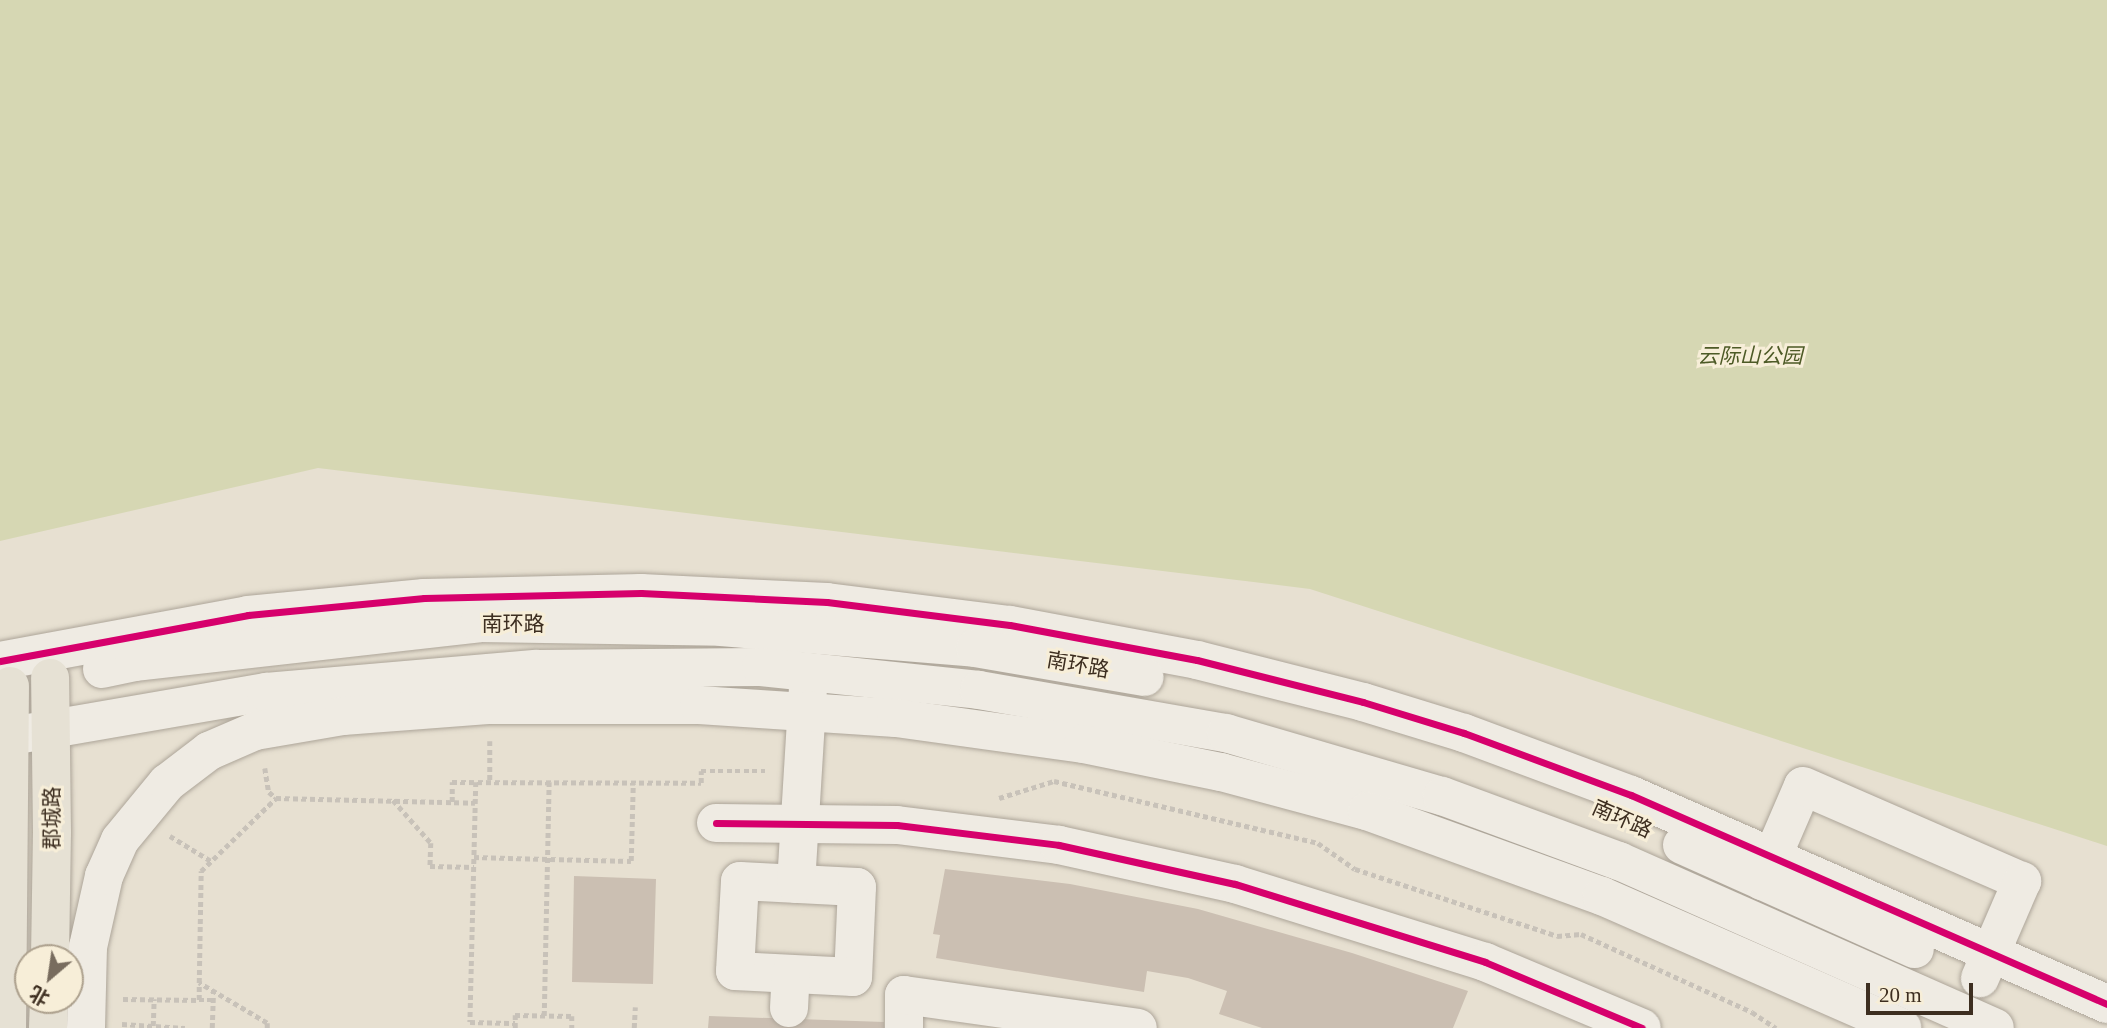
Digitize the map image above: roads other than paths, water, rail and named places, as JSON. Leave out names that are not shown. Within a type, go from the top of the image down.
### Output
[{"type":"main road","name":"郡城路","points":[[50,678],[50,944]]},
{"type":"main road","name":"郡城路","points":[[3,679],[6,1028]]},
{"type":"street","points":[[3,679],[248,615],[424,598],[641,593],[827,603],[1037,630],[1198,660],[1363,702],[1464,733],[1631,795],[1768,869],[1803,786],[2022,881],[1985,966],[2107,1004]]},
{"type":"street","name":"南环路","points":[[3,679],[50,678],[134,662],[479,623],[721,627],[975,648],[1171,681],[1357,726],[1571,797],[1768,869],[1985,966],[2096,1028]]},
{"type":"street","name":"南环路","points":[[5,737],[266,692],[537,669],[761,667],[979,690],[1226,733],[1442,796],[1619,861],[1995,1028]]},
{"type":"street","points":[[796,884],[809,672]]},
{"type":"street","points":[[102,1017],[88,947],[104,876],[120,840],[167,783],[209,751],[255,731],[343,716],[488,705],[699,705],[896,718],[1083,744],[1221,772],[1367,811],[1602,896],[1902,1028]]},
{"type":"street","points":[[716,823],[897,825],[1059,845],[1235,884],[1485,962],[1642,1028]]},
{"type":"street","points":[[740,881],[796,884],[857,887],[853,977],[790,991],[735,971],[740,881]]},
{"type":"street","points":[[904,1028],[904,995],[1138,1028]]},
{"type":"street","points":[[1933,1000],[1969,1028]]},
{"type":"park label","name":"云际山公园","points":[[1750,356]]}]
